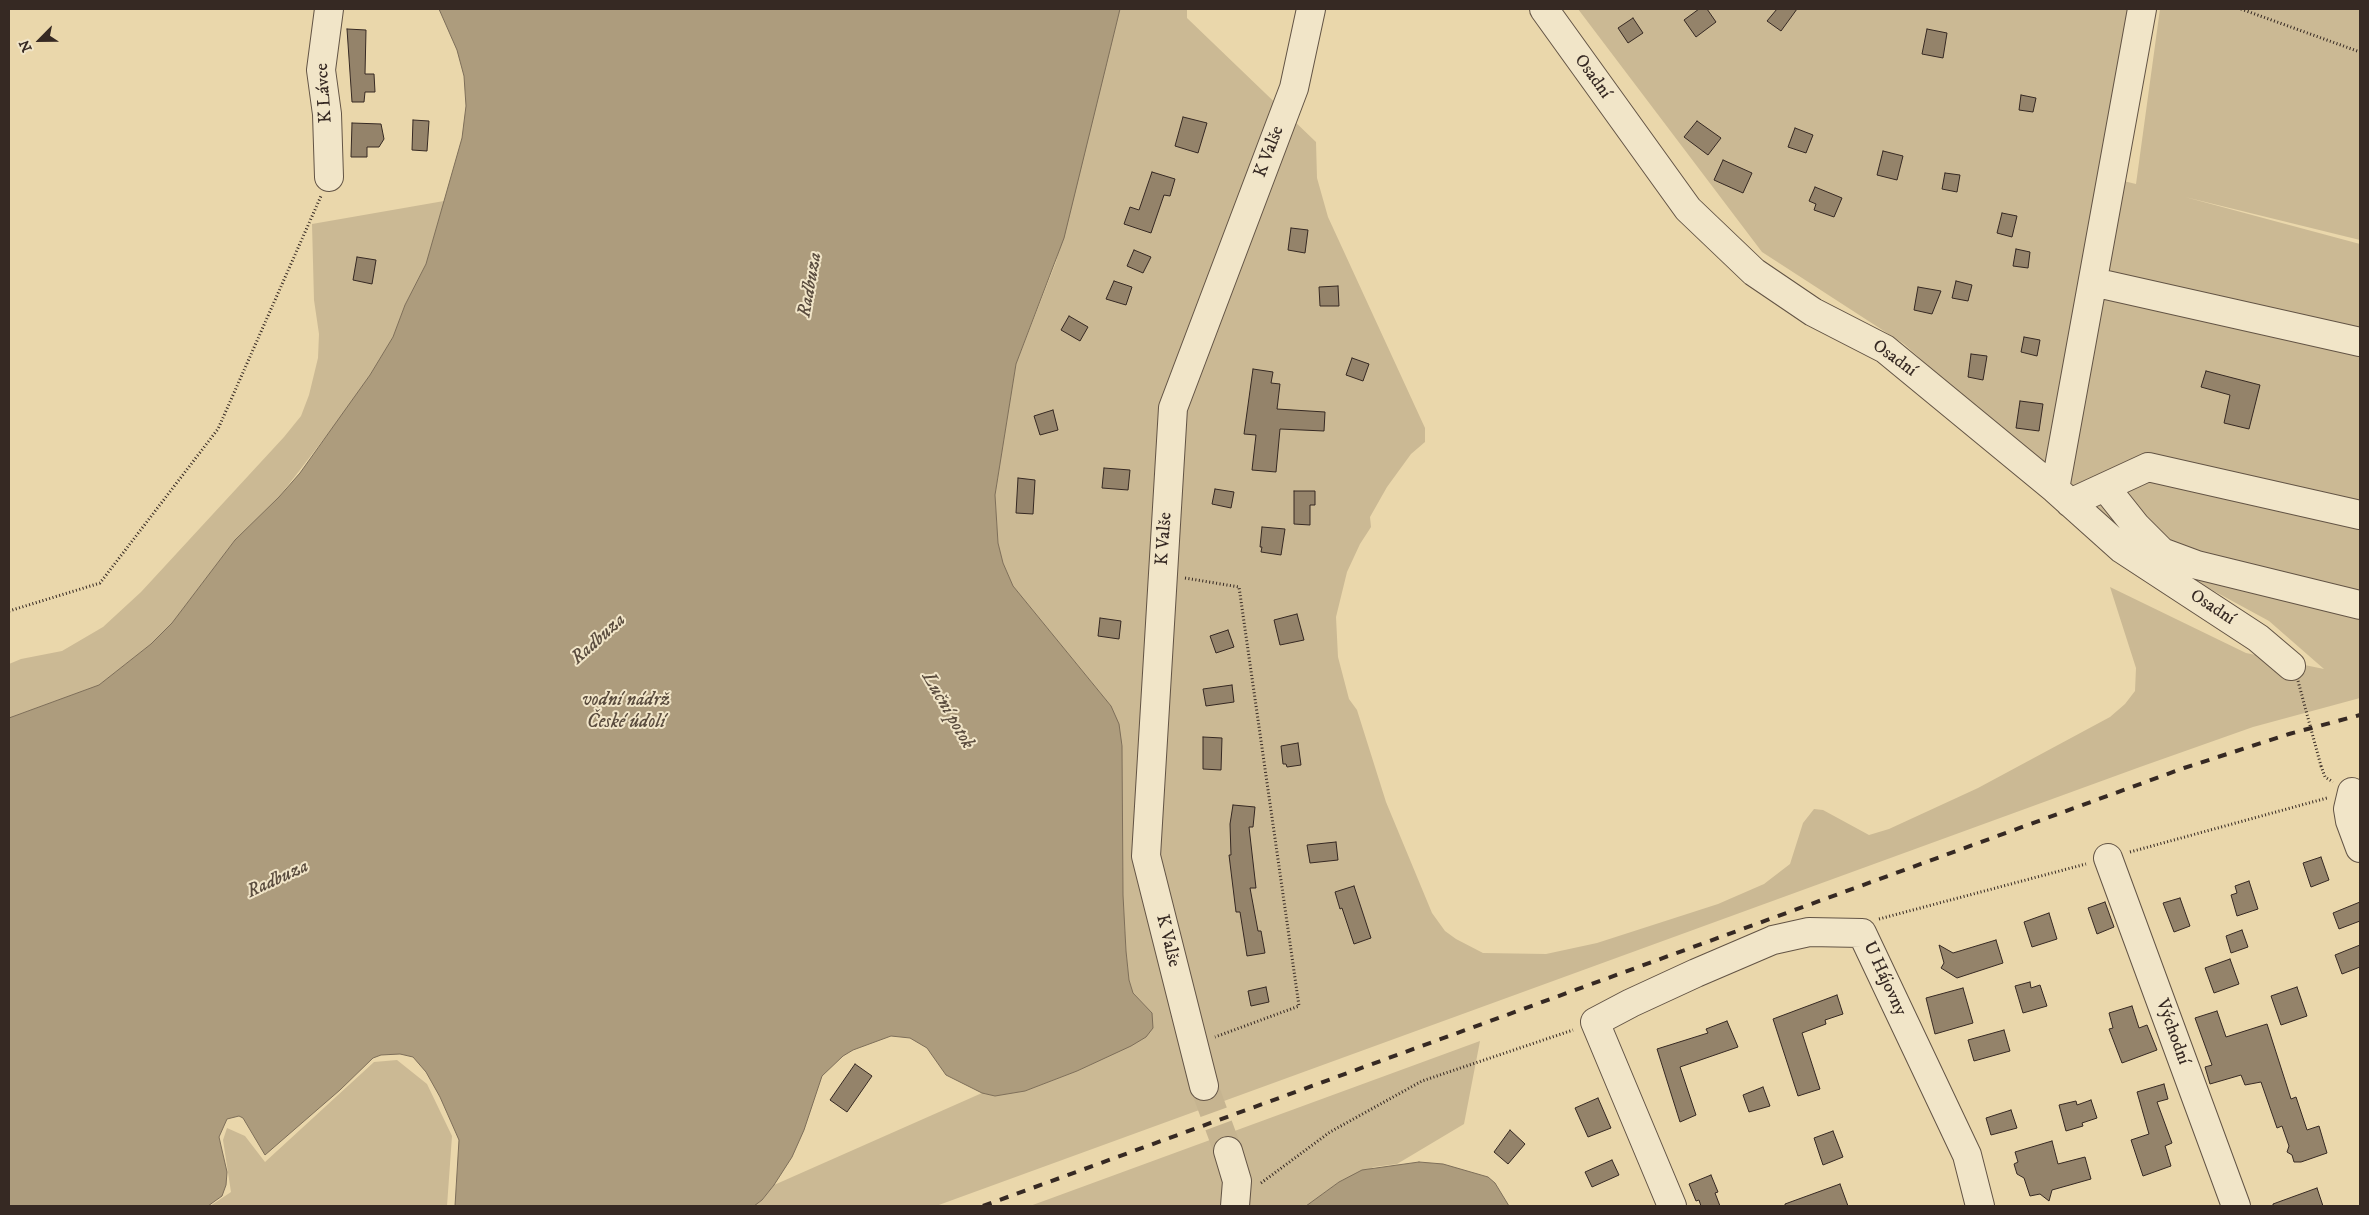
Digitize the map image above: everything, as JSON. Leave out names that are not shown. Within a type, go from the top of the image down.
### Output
[{"type":"street","name":"K Lávce","points":[[329,9],[321,70],[327,114],[329,177]]},
{"type":"street","name":"K Valše","points":[[1204,1086],[1146,856],[1173,408],[1294,88],[1311,9]]},
{"type":"street","name":"Osadní","points":[[1544,9],[1688,209],[1754,272],[1813,312],[1885,349],[2063,496],[2122,549],[2258,638],[2295,674]]},
{"type":"street","points":[[2142,9],[2093,282],[2063,496],[2105,487],[2148,467],[2360,515]]},
{"type":"street","points":[[2093,282],[2360,342]]},
{"type":"street","points":[[2105,487],[2136,526],[2162,552],[2197,565],[2360,604]]},
{"type":"street","points":[[2357,791],[2348,809],[2350,821],[2360,848]]},
{"type":"street","name":"Východní","points":[[2108,858],[2236,1206]]},
{"type":"street","name":"U Hájovny","points":[[1595,1022],[1631,1002],[1773,940],[1809,932],[1862,933],[1967,1155],[1980,1206]]},
{"type":"street","points":[[1595,1022],[1672,1206]]},
{"type":"street","points":[[1228,1151],[1237,1180],[1235,1204]]},
{"type":"path","points":[[2241,9],[2360,52]]},
{"type":"path","points":[[9,611],[100,584],[218,429],[329,177]]},
{"type":"path","points":[[1163,574],[1240,587],[1299,1006],[1193,1045]]},
{"type":"path","points":[[2295,674],[2321,766]]},
{"type":"path","points":[[1235,1204],[1330,1132],[1422,1081],[1595,1022]]},
{"type":"shaded area","points":[[1120,9],[1187,9],[1187,18],[1316,142],[1317,178],[1328,217],[1425,428],[1425,442],[1411,454],[1387,487],[1370,517],[1371,527],[1360,544],[1347,572],[1336,617],[1338,657],[1349,699],[1357,710],[1386,802],[1432,913],[1445,931],[1456,939],[1483,953],[1546,954],[1597,943],[1718,904],[1764,884],[1790,864],[1803,823],[1814,809],[1823,810],[1869,835],[1889,829],[1978,788],[2110,717],[2125,704],[2135,691],[2136,668],[2110,587],[2246,653],[2324,669],[2269,621],[2122,541],[1904,344],[1762,252],[1578,9],[2153,9],[2111,178],[2136,184],[2160,9],[2360,9],[2360,240],[2185,197],[2360,244],[2360,698],[2253,727],[2140,767],[936,1206],[754,1206],[762,1200],[774,1185],[982,1093],[995,1096],[1025,1091],[1077,1071],[1146,1037],[1152,1013],[1133,993],[1129,980],[1123,895],[1122,746],[1111,706],[1013,586],[1003,563],[998,543],[995,495],[1016,364],[1056,262]]},
{"type":"shaded area","points":[[444,201],[426,264],[405,305],[393,337],[370,375],[337,422],[279,497],[235,540],[172,623],[151,644],[99,685],[9,718],[9,664],[21,659],[62,651],[103,627],[141,592],[284,437],[301,416],[309,395],[318,358],[319,334],[314,300],[312,224]]},
{"type":"shaded area","points":[[1480,1041],[1464,1124],[1397,1164],[1374,1167],[1339,1182],[1306,1206],[1030,1206]]},
{"type":"shaded area","points":[[397,1060],[427,1084],[452,1136],[447,1206],[210,1206],[231,1192],[223,1140],[227,1128],[245,1136],[265,1162],[374,1062]]},
{"type":"water","name":"vodní nádrž České údolí","points":[[439,9],[1120,9],[1064,238],[1016,364],[995,495],[998,543],[1003,563],[1013,586],[1111,706],[1119,724],[1122,746],[1123,895],[1129,980],[1133,993],[1152,1013],[1153,1028],[1146,1037],[1131,1046],[1077,1071],[1025,1091],[995,1096],[982,1093],[946,1075],[927,1048],[910,1038],[891,1036],[853,1050],[843,1056],[822,1076],[804,1130],[792,1157],[774,1185],[762,1200],[754,1206],[455,1206],[459,1140],[440,1097],[426,1072],[413,1057],[400,1054],[381,1055],[373,1058],[340,1090],[265,1155],[243,1118],[239,1116],[227,1119],[219,1137],[227,1172],[226,1185],[222,1196],[208,1206],[9,1206],[9,718],[99,685],[151,644],[172,623],[235,540],[279,497],[300,473],[370,375],[393,337],[405,305],[426,264],[462,138],[466,106],[464,76],[457,50]]},
{"type":"water","points":[[1419,1162],[1443,1164],[1488,1177],[1495,1183],[1509,1206],[1306,1206],[1339,1182],[1362,1170]]},
{"type":"building","points":[[1699,9],[1707,9],[1716,22],[1696,37],[1684,20]]},
{"type":"building","points":[[1777,9],[1797,9],[1781,31],[1767,21]]},
{"type":"building","points":[[1633,18],[1643,33],[1628,43],[1618,28]]},
{"type":"building","points":[[347,29],[366,30],[365,74],[374,74],[375,92],[365,92],[364,102],[352,102]]},
{"type":"building","points":[[1927,29],[1947,33],[1943,58],[1922,54]]},
{"type":"building","points":[[2021,95],[2036,98],[2033,112],[2019,110]]},
{"type":"building","points":[[1183,117],[1207,123],[1198,153],[1175,146]]},
{"type":"building","points":[[413,120],[429,121],[427,151],[412,150]]},
{"type":"building","points":[[1697,121],[1721,138],[1708,155],[1684,137]]},
{"type":"building","points":[[352,123],[381,124],[384,139],[379,147],[367,147],[367,157],[351,157]]},
{"type":"building","points":[[1795,128],[1813,135],[1806,153],[1788,147]]},
{"type":"building","points":[[1883,151],[1903,156],[1897,180],[1877,175]]},
{"type":"building","points":[[1723,160],[1752,173],[1743,193],[1714,180]]},
{"type":"building","points":[[1152,172],[1175,179],[1170,196],[1164,195],[1151,233],[1124,224],[1130,207],[1139,210]]},
{"type":"building","points":[[1945,173],[1960,175],[1957,192],[1942,189]]},
{"type":"building","points":[[1815,187],[1842,198],[1834,217],[1814,210],[1816,204],[1809,201]]},
{"type":"building","points":[[2002,213],[2017,216],[2012,237],[1997,233]]},
{"type":"building","points":[[1291,228],[1308,230],[1305,253],[1288,250]]},
{"type":"building","points":[[2016,249],[2030,252],[2028,268],[2013,266]]},
{"type":"building","points":[[1134,250],[1151,257],[1143,273],[1127,266]]},
{"type":"building","points":[[357,257],[376,260],[372,284],[353,280]]},
{"type":"building","points":[[1114,281],[1132,287],[1126,305],[1106,299]]},
{"type":"building","points":[[1956,281],[1972,285],[1968,301],[1952,298]]},
{"type":"building","points":[[1338,286],[1339,306],[1320,306],[1319,287]]},
{"type":"building","points":[[1918,287],[1941,291],[1932,314],[1914,310]]},
{"type":"building","points":[[1069,316],[1088,327],[1080,341],[1061,330]]},
{"type":"building","points":[[2024,337],[2040,340],[2037,356],[2021,352]]},
{"type":"building","points":[[1971,354],[1987,356],[1983,380],[1968,377]]},
{"type":"building","points":[[1352,358],[1369,364],[1363,381],[1346,375]]},
{"type":"building","points":[[1253,369],[1273,372],[1271,383],[1280,384],[1277,409],[1325,412],[1324,431],[1280,429],[1276,472],[1252,470],[1256,435],[1244,434]]},
{"type":"building","points":[[2206,371],[2260,385],[2249,429],[2224,423],[2230,395],[2201,387]]},
{"type":"building","points":[[2020,401],[2043,404],[2039,431],[2016,428]]},
{"type":"building","points":[[1053,410],[1058,430],[1040,435],[1034,416]]},
{"type":"building","points":[[1104,468],[1130,470],[1128,490],[1102,488]]},
{"type":"building","points":[[1018,478],[1035,480],[1033,514],[1016,513]]},
{"type":"building","points":[[1215,489],[1234,492],[1231,508],[1212,504]]},
{"type":"building","points":[[1294,491],[1315,491],[1315,505],[1310,505],[1310,525],[1294,524]]},
{"type":"building","points":[[1262,527],[1285,529],[1281,555],[1261,552]]},
{"type":"building","points":[[1297,614],[1304,640],[1280,645],[1274,620]]},
{"type":"building","points":[[1100,618],[1121,621],[1119,639],[1098,636]]},
{"type":"building","points":[[1228,630],[1234,647],[1216,653],[1210,636]]},
{"type":"building","points":[[1232,685],[1234,702],[1206,706],[1203,689]]},
{"type":"building","points":[[1203,737],[1222,738],[1221,770],[1203,769]]},
{"type":"building","points":[[1298,743],[1301,765],[1287,767],[1286,764],[1283,764],[1281,746]]},
{"type":"building","points":[[1233,805],[1255,807],[1253,827],[1249,827],[1256,888],[1250,888],[1258,931],[1261,931],[1265,953],[1247,956],[1240,912],[1236,912],[1229,855],[1231,855],[1230,824]]},
{"type":"building","points":[[1336,842],[1338,860],[1310,863],[1307,845]]},
{"type":"building","points":[[2321,857],[2329,880],[2311,887],[2303,863]]},
{"type":"building","points":[[2249,881],[2258,909],[2237,916],[2231,895],[2237,893],[2235,886]]},
{"type":"building","points":[[1354,886],[1371,938],[1354,944],[1335,892]]},
{"type":"building","points":[[2180,898],[2190,926],[2174,932],[2163,903]]},
{"type":"building","points":[[2105,902],[2114,927],[2097,934],[2088,908]]},
{"type":"building","points":[[2360,902],[2360,921],[2339,929],[2333,913]]},
{"type":"building","points":[[2049,913],[2057,939],[2032,947],[2024,922]]},
{"type":"building","points":[[2242,930],[2248,947],[2231,953],[2226,936]]},
{"type":"building","points":[[1996,940],[2003,963],[1957,978],[1941,968],[1944,963],[1939,945],[1953,953]]},
{"type":"building","points":[[2360,945],[2360,967],[2342,974],[2335,955]]},
{"type":"building","points":[[2230,959],[2239,984],[2214,993],[2205,968]]},
{"type":"building","points":[[2030,982],[2031,988],[2040,985],[2047,1006],[2023,1013],[2015,986]]},
{"type":"building","points":[[1266,987],[1269,1002],[1251,1006],[1248,991]]},
{"type":"building","points":[[2297,987],[2307,1016],[2281,1025],[2271,996]]},
{"type":"building","points":[[1963,988],[1973,1023],[1935,1034],[1926,998]]},
{"type":"building","points":[[1837,995],[1843,1014],[1825,1020],[1826,1024],[1802,1033],[1820,1089],[1798,1096],[1773,1019]]},
{"type":"building","points":[[2132,1006],[2139,1028],[2147,1025],[2157,1050],[2122,1063],[2109,1029],[2113,1028],[2109,1013]]},
{"type":"building","points":[[2217,1011],[2226,1037],[2267,1024],[2291,1099],[2296,1097],[2307,1130],[2319,1126],[2327,1153],[2301,1162],[2294,1162],[2292,1155],[2287,1152],[2289,1146],[2282,1126],[2277,1128],[2261,1082],[2245,1085],[2241,1075],[2210,1084],[2205,1067],[2212,1065],[2195,1018]]},
{"type":"building","points":[[1727,1021],[1738,1047],[1680,1067],[1696,1115],[1680,1122],[1657,1049],[1708,1033],[1706,1029]]},
{"type":"building","points":[[2004,1030],[2010,1051],[1974,1061],[1968,1040]]},
{"type":"building","points":[[855,1064],[872,1076],[847,1112],[830,1100]]},
{"type":"building","points":[[2164,1084],[2168,1099],[2157,1102],[2172,1143],[2165,1146],[2171,1166],[2143,1176],[2131,1140],[2149,1134],[2137,1092]]},
{"type":"building","points":[[1763,1087],[1770,1106],[1749,1112],[1743,1095]]},
{"type":"building","points":[[1598,1098],[1611,1128],[1588,1137],[1575,1108]]},
{"type":"building","points":[[2091,1100],[2097,1118],[2082,1123],[2083,1126],[2066,1131],[2059,1105],[2076,1101],[2077,1105]]},
{"type":"building","points":[[2011,1110],[2017,1128],[1991,1135],[1986,1118]]},
{"type":"building","points":[[1510,1130],[1525,1144],[1508,1164],[1494,1152]]},
{"type":"building","points":[[1833,1131],[1843,1157],[1823,1165],[1814,1138]]},
{"type":"building","points":[[2052,1141],[2058,1164],[2085,1157],[2091,1179],[2052,1190],[2049,1201],[2040,1194],[2030,1196],[2024,1178],[2017,1174],[2014,1164],[2018,1162],[2015,1152]]},
{"type":"building","points":[[1612,1160],[1619,1175],[1592,1187],[1585,1172]]},
{"type":"building","points":[[1711,1175],[1718,1192],[1715,1193],[1720,1206],[1701,1206],[1699,1200],[1696,1201],[1689,1184]]},
{"type":"building","points":[[1840,1184],[1848,1206],[1785,1206],[1785,1204]]},
{"type":"building","points":[[2317,1188],[2323,1206],[2273,1206],[2273,1204]]},
{"type":"tunnel","points":[[1204,1086],[1228,1151]]},
{"type":"railway","points":[[983,1206],[2184,768],[2289,734],[2360,715]]},
{"type":"water label","name":"Radbuza","points":[[811,285]]},
{"type":"water label","name":"Radbuza","points":[[599,640]]},
{"type":"water label","name":"Luční potok","points":[[947,711]]},
{"type":"water label","name":"Radbuza","points":[[278,880]]}]
